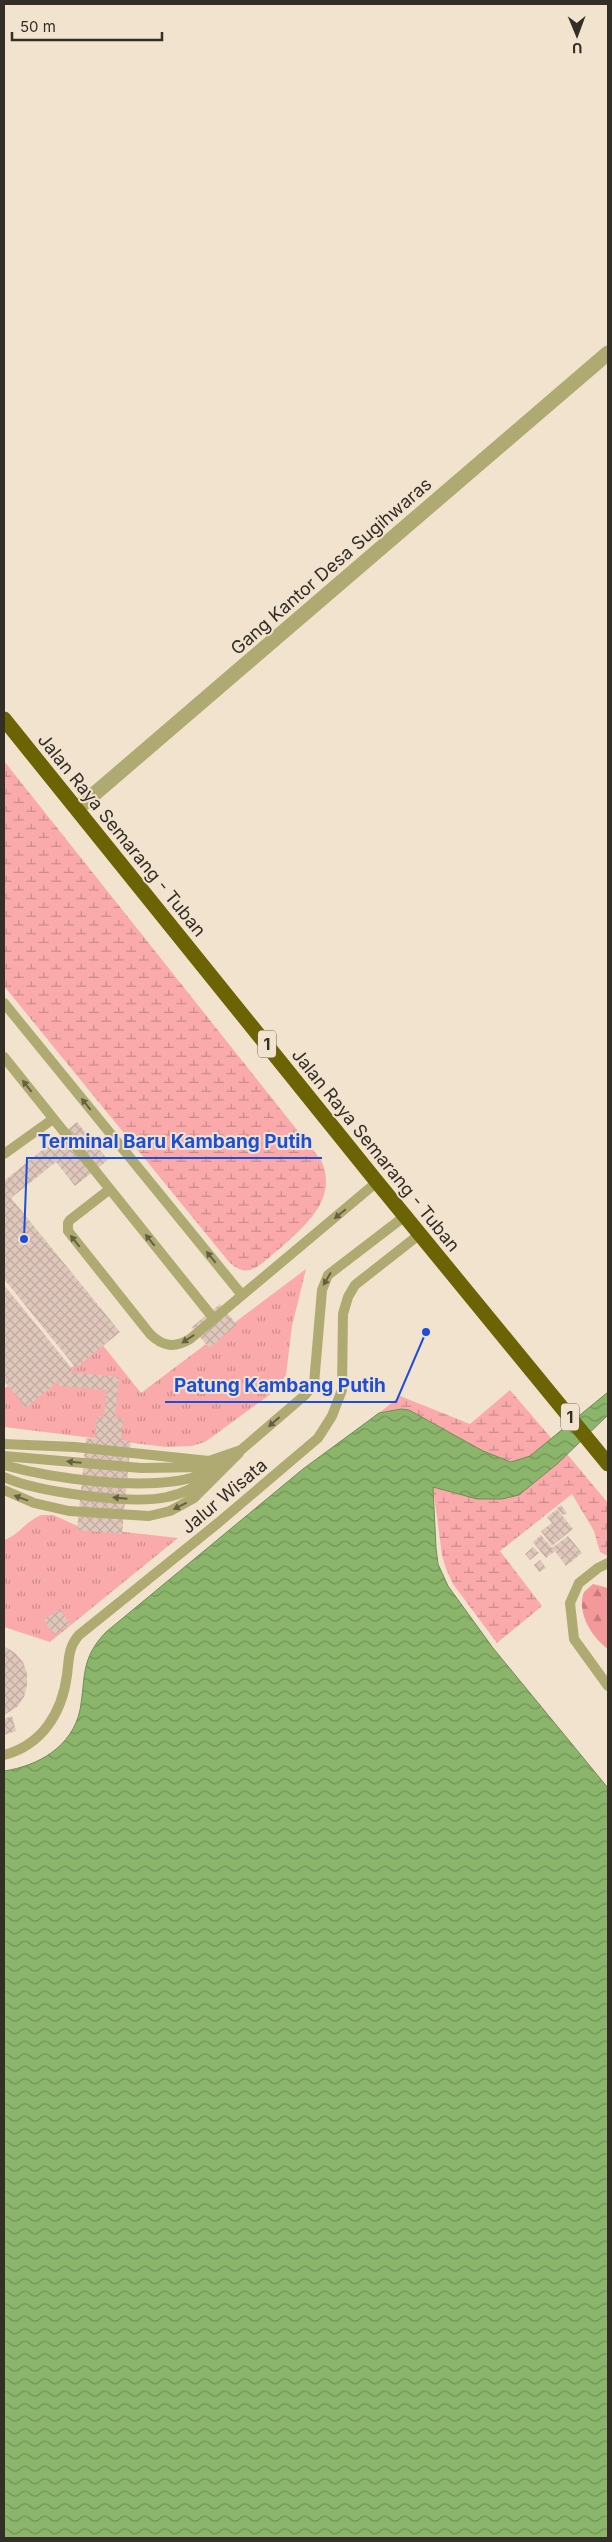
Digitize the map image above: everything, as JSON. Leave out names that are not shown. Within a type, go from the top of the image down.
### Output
[{"type":"highway","name":"Jalan Raya Semarang - Tuban","points":[[4,718],[377,1182],[608,1464]]},
{"type":"street","name":"Gang Kantor Desa Sugihwaras","points":[[78,808],[608,353]]},
{"type":"lane","points":[[4,1003],[242,1295]]},
{"type":"lane","points":[[4,1057],[214,1319]]},
{"type":"lane","points":[[4,1154],[53,1119]]},
{"type":"lane","points":[[110,1189],[68,1223],[70,1234],[150,1334],[161,1342],[178,1345],[190,1339],[377,1182]]},
{"type":"lane","points":[[4,1478],[40,1489],[160,1499],[180,1494],[203,1482],[305,1395],[314,1384],[322,1290],[328,1275],[405,1216]]},
{"type":"lane","name":"Jalur Wisata","points":[[4,1755],[30,1744],[54,1718],[63,1696],[70,1649],[78,1635],[218,1523],[321,1434],[332,1416],[342,1390],[343,1318],[348,1297],[355,1285],[420,1234]]},
{"type":"lane","points":[[4,1444],[142,1453],[204,1462],[241,1450]]},
{"type":"lane","points":[[4,1456],[141,1468],[182,1469],[206,1467],[241,1450]]},
{"type":"lane","points":[[4,1465],[72,1478],[159,1483],[182,1480],[204,1474],[241,1450]]},
{"type":"lane","points":[[4,1490],[34,1502],[69,1511],[149,1516],[170,1511],[194,1498],[241,1450]]},
{"type":"lane","points":[[608,1563],[598,1568],[579,1583],[570,1603],[574,1639],[608,1686]]},
{"type":"green space","points":[[4,761],[321,1160],[326,1187],[316,1211],[299,1231],[254,1269],[241,1270],[229,1262],[4,986]]},
{"type":"green space","points":[[306,1269],[292,1326],[286,1375],[275,1391],[205,1442],[192,1446],[166,1447],[4,1427],[4,1389],[10,1384],[28,1403],[101,1343],[141,1393]]},
{"type":"green space","points":[[510,1390],[552,1439],[533,1455],[520,1461],[509,1461],[496,1457],[465,1442],[409,1410],[401,1409],[379,1413],[400,1396],[470,1424]]},
{"type":"green space","points":[[567,1454],[608,1503],[608,1556],[600,1552],[594,1531],[572,1494],[500,1551],[542,1606],[497,1643],[453,1584],[446,1569],[442,1555],[433,1487],[476,1498],[492,1499],[506,1497],[520,1492],[533,1483]]},
{"type":"green space","points":[[41,1515],[53,1515],[80,1527],[178,1538],[50,1642],[4,1627],[4,1540]]},
{"type":"green space","points":[[593,1584],[608,1588],[608,1649],[591,1631],[582,1608],[584,1592]]},
{"type":"water","points":[[608,1392],[608,1415],[557,1464],[519,1495],[502,1499],[477,1499],[433,1487],[438,1564],[448,1586],[493,1648],[608,1788],[608,2538],[4,2538],[4,1771],[29,1765],[41,1759],[52,1752],[70,1734],[80,1710],[85,1669],[88,1660],[92,1651],[106,1632],[303,1469],[379,1413],[401,1409],[409,1410],[483,1451],[511,1462],[530,1456]]},
{"type":"building","points":[[77,1122],[108,1160],[75,1186],[56,1162],[11,1198],[120,1332],[76,1368],[4,1279],[4,1181]]},
{"type":"building","points":[[4,1285],[73,1370],[70,1372],[119,1377],[115,1417],[123,1418],[121,1440],[131,1441],[122,1534],[77,1530],[86,1438],[95,1439],[97,1416],[104,1417],[107,1390],[59,1386],[59,1380],[26,1408],[4,1381]]},
{"type":"building","points":[[220,1304],[237,1325],[209,1348],[192,1327]]},
{"type":"building","points":[[561,1505],[567,1513],[563,1515],[557,1508]]},
{"type":"building","points":[[557,1509],[573,1529],[563,1537],[547,1517]]},
{"type":"building","points":[[552,1523],[563,1537],[552,1546],[541,1531]]},
{"type":"building","points":[[541,1535],[552,1548],[568,1536],[582,1553],[566,1566],[555,1551],[546,1558],[533,1542]]},
{"type":"building","points":[[533,1547],[539,1553],[530,1560],[525,1554]]},
{"type":"building","points":[[540,1560],[546,1568],[539,1572],[534,1565]]},
{"type":"building","points":[[60,1609],[70,1624],[54,1635],[44,1620]]},
{"type":"building","points":[[4,1646],[15,1653],[23,1662],[27,1673],[27,1685],[24,1697],[17,1707],[4,1715]]},
{"type":"building","points":[[12,1716],[16,1731],[4,1735],[4,1719]]},
{"type":"place","name":"Terminal Baru Kambang Putih","points":[[24,1239]]},
{"type":"place","name":"Patung Kambang Putih","points":[[426,1332]]}]
